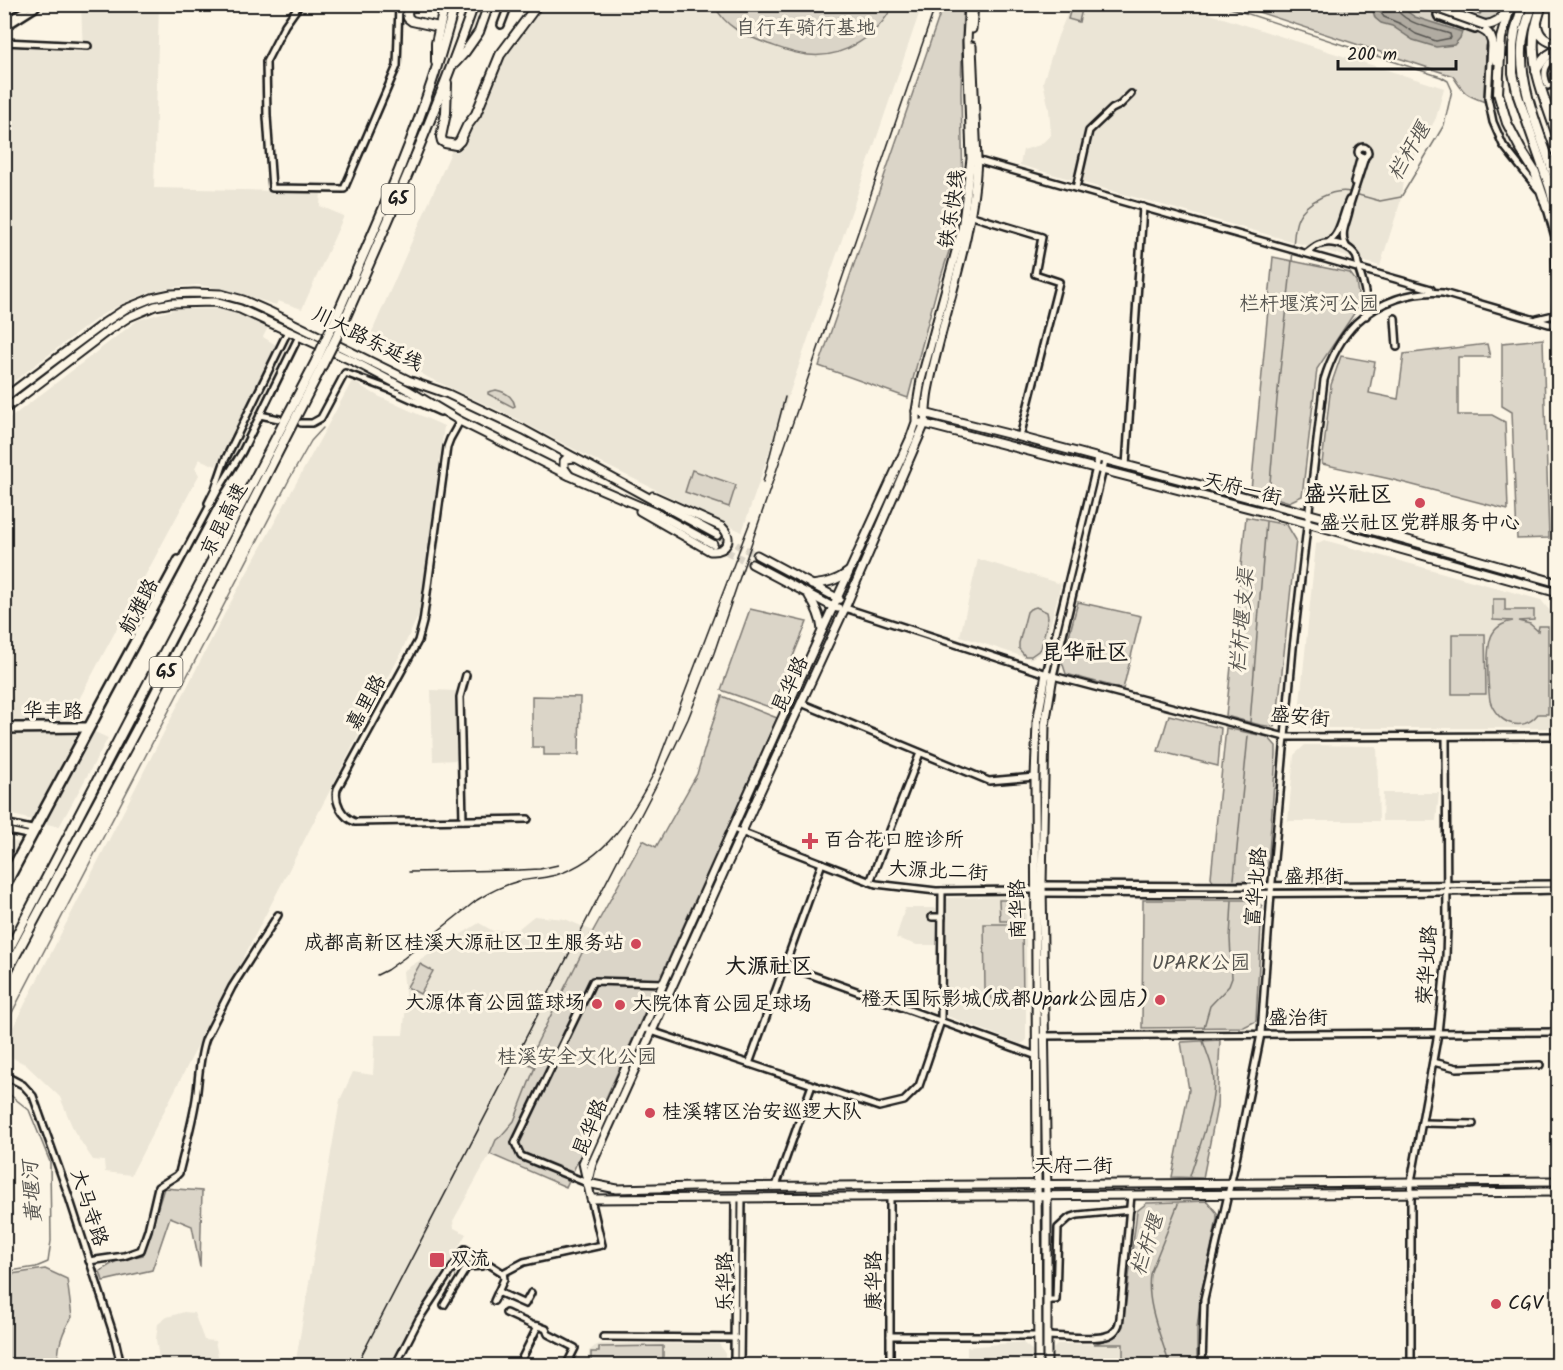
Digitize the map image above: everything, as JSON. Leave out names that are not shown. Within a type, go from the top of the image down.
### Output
[{"type":"highway","points":[[410,4],[408,18],[439,27]]},
{"type":"highway","name":"G5","points":[[436,70],[436,43],[445,4]]},
{"type":"highway","name":"京昆高速","points":[[4,977],[151,701],[319,363],[333,324],[414,133],[436,70],[455,4]]},
{"type":"highway","points":[[452,66],[474,4]]},
{"type":"highway","name":"G5","points":[[452,66],[479,32],[489,4]]},
{"type":"highway","points":[[447,78],[446,113],[441,136],[445,144],[456,145],[476,114],[500,55],[538,4]]},
{"type":"highway","points":[[1418,4],[1486,31],[1491,36],[1498,68]]},
{"type":"highway","points":[[1426,4],[1485,25],[1501,19],[1511,5]]},
{"type":"highway","points":[[1522,4],[1514,39],[1513,73],[1518,96],[1554,202],[1558,236]]},
{"type":"highway","points":[[1533,4],[1522,50],[1524,80],[1558,188]]},
{"type":"highway","points":[[1542,4],[1534,46],[1536,71],[1558,139]]},
{"type":"highway","points":[[1511,5],[1501,38],[1498,93],[1507,123],[1535,172],[1547,208]]},
{"type":"highway","points":[[1537,21],[1538,33],[1544,39],[1558,45]]},
{"type":"highway","points":[[1536,71],[1543,58],[1558,51]]},
{"type":"highway","name":"京昆高速","points":[[4,958],[319,363],[340,330],[387,224],[452,66]]},
{"type":"main road","name":"铁东快线","points":[[926,414],[931,380],[976,179],[968,41],[969,4]]},
{"type":"main road","name":"铁东快线","points":[[974,4],[972,38],[974,159]]},
{"type":"main road","name":"铁东快线","points":[[916,411],[921,380],[968,214]]},
{"type":"main road","name":"川大路东延线","points":[[4,398],[125,309],[152,298],[171,294],[215,293],[243,300],[268,311],[408,380],[448,394],[524,430],[717,535]]},
{"type":"main road","name":"川大路东延线","points":[[4,410],[129,317],[155,306],[172,303],[214,302],[240,309],[355,362],[460,421],[570,476],[656,513],[712,544]]},
{"type":"main road","name":"天府一街","points":[[916,411],[1308,514],[1558,583]]},
{"type":"main road","name":"昆华路","points":[[587,1183],[583,1163],[910,439],[916,411]]},
{"type":"main road","name":"昆华路","points":[[587,1183],[592,1164],[651,1032],[845,608],[925,423],[926,414]]},
{"type":"main road","name":"天府一街","points":[[915,422],[1307,523],[1558,593]]},
{"type":"main road","points":[[570,476],[562,464],[570,458],[577,459]]},
{"type":"main road","points":[[617,497],[710,551],[717,552],[727,544],[728,536],[722,527],[623,484]]},
{"type":"main road","points":[[757,555],[838,597],[845,608]]},
{"type":"main road","points":[[752,564],[833,608],[845,608]]},
{"type":"main road","points":[[812,585],[840,579],[850,571]]},
{"type":"main road","points":[[808,594],[821,622],[822,633]]},
{"type":"main road","name":"南华路","points":[[1038,1365],[1047,1300],[1047,1184],[1035,890],[1035,777],[1037,722],[1050,675]]},
{"type":"main road","name":"南华路","points":[[1047,1365],[1043,1336],[1037,1196],[1037,1056],[1040,1036],[1045,725],[1050,675]]},
{"type":"main road","name":"天府二街","points":[[587,1183],[617,1188],[1558,1180]]},
{"type":"main road","points":[[587,1183],[591,1199]]},
{"type":"main road","name":"天府二街","points":[[591,1199],[1558,1192]]},
{"type":"street","points":[[4,23],[33,4]]},
{"type":"street","points":[[4,28],[39,4]]},
{"type":"street","points":[[300,4],[285,25],[266,62],[272,188],[344,189],[397,66],[399,4]]},
{"type":"street","points":[[501,25],[509,4]]},
{"type":"street","points":[[1439,5],[1438,17],[1479,31],[1490,42],[1488,98],[1493,122],[1503,145],[1533,181],[1547,208],[1555,237],[1556,311],[1554,315],[1535,320]]},
{"type":"street","points":[[4,42],[88,46]]},
{"type":"street","points":[[1558,57],[1547,64],[1544,74],[1548,86],[1557,83],[1558,86]]},
{"type":"street","points":[[1076,188],[1089,131],[1131,94]]},
{"type":"street","points":[[1363,157],[1343,232],[1344,242],[1357,258],[1366,291],[1366,316]]},
{"type":"street","points":[[974,159],[1549,324],[1558,324]]},
{"type":"street","points":[[1304,253],[1315,246],[1333,240],[1345,208],[1351,200]]},
{"type":"street","points":[[1126,466],[1143,207]]},
{"type":"street","points":[[968,214],[1042,237],[1035,274],[1059,282],[1020,437]]},
{"type":"street","points":[[1327,242],[1347,247]]},
{"type":"street","name":"富华北路","points":[[1202,1365],[1204,1299],[1261,1034],[1285,736],[1324,380],[1329,362],[1351,329],[1366,316],[1405,297],[1425,292],[1443,293]]},
{"type":"street","points":[[1395,318],[1397,347]]},
{"type":"street","name":"航雅路","points":[[4,881],[35,829],[215,489],[225,460],[288,330]]},
{"type":"street","name":"航雅路","points":[[89,728],[217,492],[242,452],[299,336]]},
{"type":"street","points":[[302,423],[312,423],[321,418],[345,373],[389,389],[460,421]]},
{"type":"street","points":[[260,415],[279,418]]},
{"type":"street","name":"嘉里路","points":[[460,421],[447,447],[423,622],[418,641],[337,789],[336,795],[342,812],[355,822],[528,819]]},
{"type":"street","points":[[1050,675],[1102,460]]},
{"type":"street","name":"盛安街","points":[[845,608],[1050,675],[1285,736],[1558,736]]},
{"type":"street","points":[[463,820],[460,697],[466,675]]},
{"type":"street","points":[[801,703],[989,781],[1035,777]]},
{"type":"street","name":"华丰路","points":[[4,728],[89,728]]},
{"type":"street","name":"荣华北路","points":[[1411,1365],[1411,1182],[1438,1033],[1446,957],[1446,737]]},
{"type":"street","points":[[870,882],[920,753]]},
{"type":"street","points":[[4,823],[35,829]]},
{"type":"street","name":"大源北二街","points":[[733,829],[876,884],[942,891],[1035,890]]},
{"type":"street","points":[[4,830],[31,836]]},
{"type":"street","name":"航雅路","points":[[4,891],[31,836]]},
{"type":"street","points":[[749,1064],[822,863]]},
{"type":"street","name":"盛邦街","points":[[1035,890],[1272,885],[1558,884]]},
{"type":"street","name":"盛邦街","points":[[1042,889],[1271,894],[1558,890]]},
{"type":"street","points":[[643,1028],[879,1107],[904,1101],[920,1086],[940,1021],[942,891]]},
{"type":"street","points":[[89,1261],[124,1256],[141,1250],[158,1187],[178,1173],[193,1119],[202,1047],[232,987],[278,915]]},
{"type":"street","points":[[932,917],[942,917]]},
{"type":"street","points":[[784,965],[1037,1056]]},
{"type":"street","points":[[587,1183],[521,1156],[515,1143],[593,981],[664,982]]},
{"type":"street","name":"盛治街","points":[[1040,1036],[1558,1032]]},
{"type":"street","points":[[1433,1062],[1457,1068],[1540,1065]]},
{"type":"street","name":"大马寺路","points":[[4,1075],[23,1085],[33,1096],[115,1339],[121,1365]]},
{"type":"street","points":[[776,1186],[812,1085]]},
{"type":"street","points":[[1422,1123],[1473,1124]]},
{"type":"street","points":[[890,1336],[1102,1337],[1112,1334],[1118,1327],[1120,1318],[1131,1195]]},
{"type":"street","name":"康华路","points":[[890,1197],[890,1365]]},
{"type":"street","name":"乐华路","points":[[734,1365],[737,1338],[738,1198]]},
{"type":"street","points":[[503,1273],[524,1262],[602,1245],[591,1199]]},
{"type":"street","points":[[1047,1300],[1056,1300],[1059,1228],[1069,1218],[1078,1215],[1130,1210]]},
{"type":"street","points":[[395,1365],[419,1319],[465,1249],[503,1273],[504,1279],[494,1301]]},
{"type":"street","points":[[444,1305],[467,1267],[482,1266],[484,1261]]},
{"type":"street","points":[[498,1292],[525,1304],[531,1293]]},
{"type":"street","points":[[506,1313],[546,1329],[548,1334],[575,1348],[566,1365]]},
{"type":"street","points":[[518,1365],[538,1326]]},
{"type":"street","points":[[603,1337],[737,1338]]},
{"type":"street","name":"乐华路","points":[[737,1338],[741,1365]]},
{"type":"shaded area","points":[[81,5],[159,5],[154,188],[321,192],[320,206],[344,216],[302,309],[278,301],[276,305],[228,290],[198,285],[150,292],[100,316],[5,388],[4,47],[83,52]]},
{"type":"shaded area","points":[[544,5],[714,5],[743,34],[776,47],[845,50],[876,29],[893,5],[922,5],[742,532],[513,417],[429,378],[368,341],[452,150],[457,152],[462,149],[499,61]]},
{"type":"shaded area","points":[[1071,5],[1182,5],[1444,88],[1436,118],[1404,174],[1400,203],[1380,266],[1020,165],[1023,150],[1040,145],[1051,135],[1049,109],[1043,82]]},
{"type":"shaded area","points":[[175,309],[223,309],[269,325],[263,337],[276,345],[216,466],[199,459],[195,468],[199,475],[68,720],[108,738],[59,827],[5,813],[5,422],[138,320]]},
{"type":"shaded area","points":[[352,381],[378,396],[444,426],[418,616],[398,659],[131,1175],[105,1172],[104,1161],[93,1160],[74,1131],[60,1097],[25,1064],[5,1054],[5,1043],[226,611]]},
{"type":"shaded area","points":[[1324,540],[1541,600],[1554,616],[1555,722],[1548,728],[1303,728],[1298,722],[1316,544]]},
{"type":"shaded area","points":[[978,559],[1061,584],[1043,652],[1030,659],[960,636]]},
{"type":"shaded area","points":[[431,690],[457,691],[459,760],[433,761]]},
{"type":"shaded area","points":[[1305,745],[1377,746],[1379,821],[1288,821],[1294,755]]},
{"type":"shaded area","points":[[1383,793],[1439,793],[1436,821],[1382,821]]},
{"type":"shaded area","points":[[4,839],[20,843],[5,873]]},
{"type":"shaded area","points":[[1017,896],[1026,902],[1026,1041],[1021,1044],[947,1016],[947,898]]},
{"type":"shaded area","points":[[905,908],[936,908],[936,945],[917,945],[896,938]]},
{"type":"shaded area","points":[[534,916],[565,919],[593,931],[527,1063],[535,1067],[514,1121],[496,1140],[453,1221],[454,1228],[466,1234],[390,1365],[295,1366],[340,1100],[353,1072],[373,1075],[375,1035],[403,1035],[406,1005],[403,971],[479,923],[493,931],[518,929]]},
{"type":"shaded area","points":[[184,1312],[194,1313],[204,1340],[215,1341],[219,1360],[254,1362],[253,1365],[141,1365],[141,1359],[159,1359],[156,1339],[158,1324],[167,1317]]},
{"type":"shaded area","points":[[1022,1342],[1033,1351],[1033,1365],[967,1365],[967,1347]]},
{"type":"shaded area","points":[[600,1344],[719,1344],[725,1352],[725,1365],[587,1366],[589,1351]]},
{"type":"shaded area","points":[[1058,1344],[1123,1344],[1123,1365],[1052,1366],[1052,1350]]},
{"type":"green space","name":"自行车骑行基地","points":[[714,5],[893,5],[878,26],[858,43],[834,53],[808,55],[768,44],[736,30],[724,20]]},
{"type":"green space","points":[[943,5],[963,5],[961,93],[963,191],[952,242],[936,292],[908,398],[819,366]]},
{"type":"green space","points":[[1072,5],[1083,5],[1079,22],[1068,19]]},
{"type":"green space","points":[[1237,5],[1501,5],[1502,12],[1486,46],[1485,102],[1466,93],[1453,76]]},
{"type":"green space","name":"栏杆堰滨河公园","points":[[1273,257],[1350,273],[1356,281],[1358,294],[1357,309],[1317,369],[1302,496],[1289,502],[1251,490]]},
{"type":"green space","points":[[1543,339],[1549,538],[1517,539],[1512,412],[1502,406],[1502,343]]},
{"type":"green space","points":[[1487,344],[1490,357],[1458,357],[1458,415],[1492,415],[1505,422],[1508,510],[1322,464],[1331,385],[1341,356],[1375,362],[1369,393],[1398,399],[1404,354]]},
{"type":"green space","points":[[496,390],[509,395],[515,406],[488,394]]},
{"type":"green space","points":[[692,470],[736,485],[729,507],[685,492]]},
{"type":"green space","points":[[1246,517],[1287,525],[1296,540],[1277,719],[1274,727],[1226,716]]},
{"type":"green space","points":[[1493,599],[1505,599],[1505,610],[1534,610],[1534,620],[1518,621],[1530,624],[1538,631],[1539,626],[1548,626],[1548,714],[1538,714],[1525,724],[1504,720],[1493,709],[1490,701],[1488,666],[1490,639],[1499,626],[1513,621],[1493,620]]},
{"type":"green space","points":[[1078,602],[1141,616],[1123,689],[1066,674],[1062,662]]},
{"type":"green space","points":[[1036,607],[1047,612],[1048,617],[1041,649],[1031,656],[1025,656],[1019,649],[1019,643],[1027,612]]},
{"type":"green space","points":[[750,609],[807,622],[772,708],[721,690]]},
{"type":"green space","points":[[1452,634],[1485,634],[1486,694],[1452,694]]},
{"type":"green space","points":[[532,696],[580,697],[579,755],[544,755],[544,747],[532,747]]},
{"type":"green space","name":"桂溪安全文化公园","points":[[722,696],[777,718],[566,1187],[490,1154],[496,1140],[514,1121],[535,1067],[527,1063],[593,931],[643,840],[656,847],[697,774]]},
{"type":"green space","points":[[1169,715],[1221,728],[1218,766],[1158,751]]},
{"type":"green space","points":[[1226,728],[1268,737],[1276,746],[1268,866],[1263,874],[1253,881],[1213,882],[1211,877]]},
{"type":"green space","points":[[999,900],[1021,900],[1022,921],[1000,921]]},
{"type":"green space","name":"UPARK公园","points":[[1143,900],[1255,900],[1262,906],[1256,1021],[1244,1027],[1142,1028]]},
{"type":"green space","points":[[984,924],[1022,924],[1023,1001],[994,1001],[985,989]]},
{"type":"green space","points":[[420,964],[433,971],[420,994],[407,987]]},
{"type":"green space","points":[[1220,1040],[1217,1107],[1203,1178],[1172,1177],[1189,1090],[1181,1042]]},
{"type":"green space","points":[[164,1188],[202,1191],[200,1267],[192,1226],[170,1217],[152,1270],[103,1281],[100,1271],[118,1260],[143,1255]]},
{"type":"green space","points":[[1207,1201],[1217,1213],[1217,1219],[1201,1296],[1197,1328],[1197,1365],[1123,1365],[1123,1344],[1094,1344],[1114,1335],[1123,1326],[1137,1211],[1147,1203]]},
{"type":"green space","points":[[45,1269],[67,1279],[72,1317],[61,1340],[58,1353],[59,1365],[5,1365],[5,1275]]},
{"type":"green space","points":[[663,1346],[663,1365],[591,1365],[591,1352],[599,1352],[599,1347]]},
{"type":"water","points":[[1492,4],[1480,14],[1461,6],[1449,5]]},
{"type":"water","points":[[1366,5],[1398,5],[1415,17],[1462,32],[1454,45],[1436,47],[1413,40],[1392,26],[1381,23]]},
{"type":"waterway","name":"栏杆堰","points":[[1218,4],[1448,81],[1452,90],[1444,125],[1401,197],[1380,201],[1355,194]]},
{"type":"waterway","name":"栏杆堰","points":[[1293,247],[1297,221],[1307,207],[1328,194],[1350,192]]},
{"type":"waterway","name":"栏杆堰","points":[[1269,495],[1293,251]]},
{"type":"waterway","points":[[4,1028],[289,480],[311,441],[323,428]]},
{"type":"waterway","name":"栏杆堰支渠","points":[[1250,722],[1266,522]]},
{"type":"waterway","name":"栏杆堰","points":[[1234,879],[1248,736]]},
{"type":"waterway","name":"栏杆堰","points":[[1204,1027],[1210,1006],[1229,986],[1232,978],[1230,938],[1232,901]]},
{"type":"waterway","name":"栏杆堰","points":[[1190,1176],[1207,1124],[1213,1096],[1213,1072],[1203,1041]]},
{"type":"waterway","name":"黄堰河","points":[[4,1090],[29,1110],[50,1162],[51,1241],[48,1262],[36,1267],[4,1272]]},
{"type":"waterway","name":"栏杆堰","points":[[1170,1366],[1155,1320],[1149,1286],[1150,1274],[1178,1204]]},
{"type":"tunnel","points":[[717,535],[757,555]]},
{"type":"tunnel","points":[[717,547],[752,564]]},
{"type":"railway","points":[[356,1366],[659,780],[688,719],[714,653],[936,4]]},
{"type":"railway","points":[[763,482],[785,397]]},
{"type":"railway","points":[[377,975],[404,958],[482,897],[519,881],[556,875],[574,868],[603,847],[615,834],[636,805],[654,773],[750,522]]},
{"type":"railway","points":[[409,872],[519,870],[558,865]]},
{"type":"railway","points":[[523,1366],[541,1330]]},
{"type":"place","name":"盛兴社区党群服务中心","points":[[1420,503]]},
{"type":"place","name":"百合花口腔诊所","points":[[810,841]]},
{"type":"place","name":"成都高新区桂溪大源社区卫生服务站","points":[[636,944]]},
{"type":"place","name":"橙天国际影城(成都Upark公园店)","points":[[1160,1000]]},
{"type":"place","name":"大源体育公园篮球场","points":[[597,1004]]},
{"type":"place","name":"大院体育公园足球场","points":[[620,1005]]},
{"type":"place","name":"桂溪辖区治安巡逻大队","points":[[650,1113]]},
{"type":"place","name":"双流","points":[[437,1260]]},
{"type":"place","name":"CGV","points":[[1496,1304]]},
{"type":"district","name":"盛兴社区","points":[[1348,495]]},
{"type":"district","name":"昆华社区","points":[[1085,653]]},
{"type":"district","name":"大源社区","points":[[769,967]]}]
